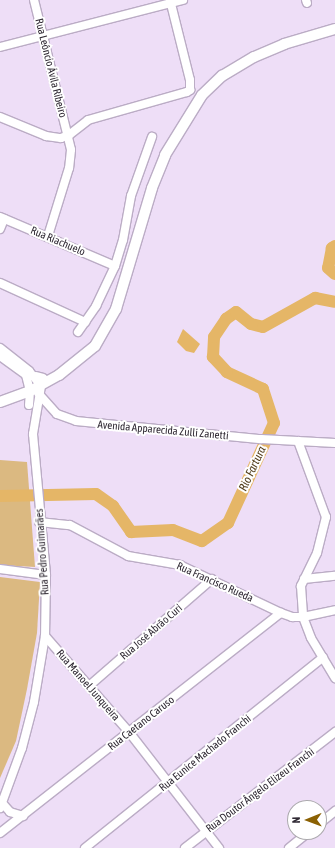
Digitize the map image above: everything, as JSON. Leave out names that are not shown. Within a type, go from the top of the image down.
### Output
[{"type":"main road","points":[[0,401],[14,398],[65,372],[95,346],[110,319],[125,281],[152,188],[164,155],[202,95],[222,76],[254,57],[284,44],[335,29]]},
{"type":"main road","points":[[0,401],[36,387]]},
{"type":"street","name":"Rua Leôncio Ávila Ribeiro","points":[[34,0],[69,135],[71,154],[69,168],[48,236]]},
{"type":"street","points":[[0,47],[183,0]]},
{"type":"street","points":[[0,117],[46,136],[61,138],[69,135],[88,120],[182,94],[190,90],[191,85],[171,2]]},
{"type":"street","points":[[78,332],[96,306],[115,266],[123,240],[131,196],[152,137]]},
{"type":"street","points":[[0,229],[2,218]]},
{"type":"street","name":"Rua Riachuelo","points":[[2,218],[48,236],[115,266]]},
{"type":"street","points":[[0,283],[85,322]]},
{"type":"street","name":"Avenida Apparecida Zulli Zanetti","points":[[0,348],[36,387],[48,406],[57,414],[76,421],[261,439],[335,443]]},
{"type":"street","points":[[0,356],[22,371],[36,387],[29,405],[33,434]]},
{"type":"street","name":"Rua Pedro Guimarães","points":[[1,806],[28,729],[45,636],[46,575],[39,522],[33,434],[36,387]]},
{"type":"street","points":[[14,398],[29,405]]},
{"type":"street","points":[[298,441],[326,516],[317,553],[304,579],[300,594],[303,618],[335,678]]},
{"type":"street","name":"Rua Francisco Rueda","points":[[39,522],[70,525],[128,556],[180,565],[281,613],[292,617],[303,618]]},
{"type":"street","points":[[0,569],[46,575]]},
{"type":"street","points":[[304,579],[335,576]]},
{"type":"street","name":"Rua José Abrão Curi","points":[[89,686],[212,579]]},
{"type":"street","points":[[303,618],[335,610]]},
{"type":"street","name":"Rua Caetano Caruso","points":[[0,834],[281,613]]},
{"type":"street","name":"Rua Manoel Junqueira","points":[[45,636],[129,732],[219,848]]},
{"type":"street","name":"Rua Eunice Machado Franchi","points":[[86,848],[323,657]]},
{"type":"street","name":"Rua Doutor Ângelo Elizeu Franchi","points":[[185,848],[335,732]]},
{"type":"street","points":[[1,806],[10,812],[23,816]]},
{"type":"street","points":[[327,818],[335,811]]},
{"type":"street","points":[[289,848],[299,840]]},
{"type":"shaded area","points":[[183,329],[200,344],[194,353],[186,351],[177,342]]},
{"type":"shaded area","points":[[0,460],[27,462],[35,567],[0,565]]},
{"type":"shaded area","points":[[0,577],[40,582],[37,633],[27,689],[16,741],[0,778]]},
{"type":"waterway","name":"Rio Fartura","points":[[335,246],[332,248],[328,268],[335,274]]},
{"type":"waterway","name":"Rio Fartura","points":[[0,496],[96,494],[113,506],[131,532],[173,530],[202,541],[228,523],[274,423],[263,389],[227,372],[213,357],[214,337],[226,319],[236,312],[251,324],[263,327],[315,298],[335,302]]}]
